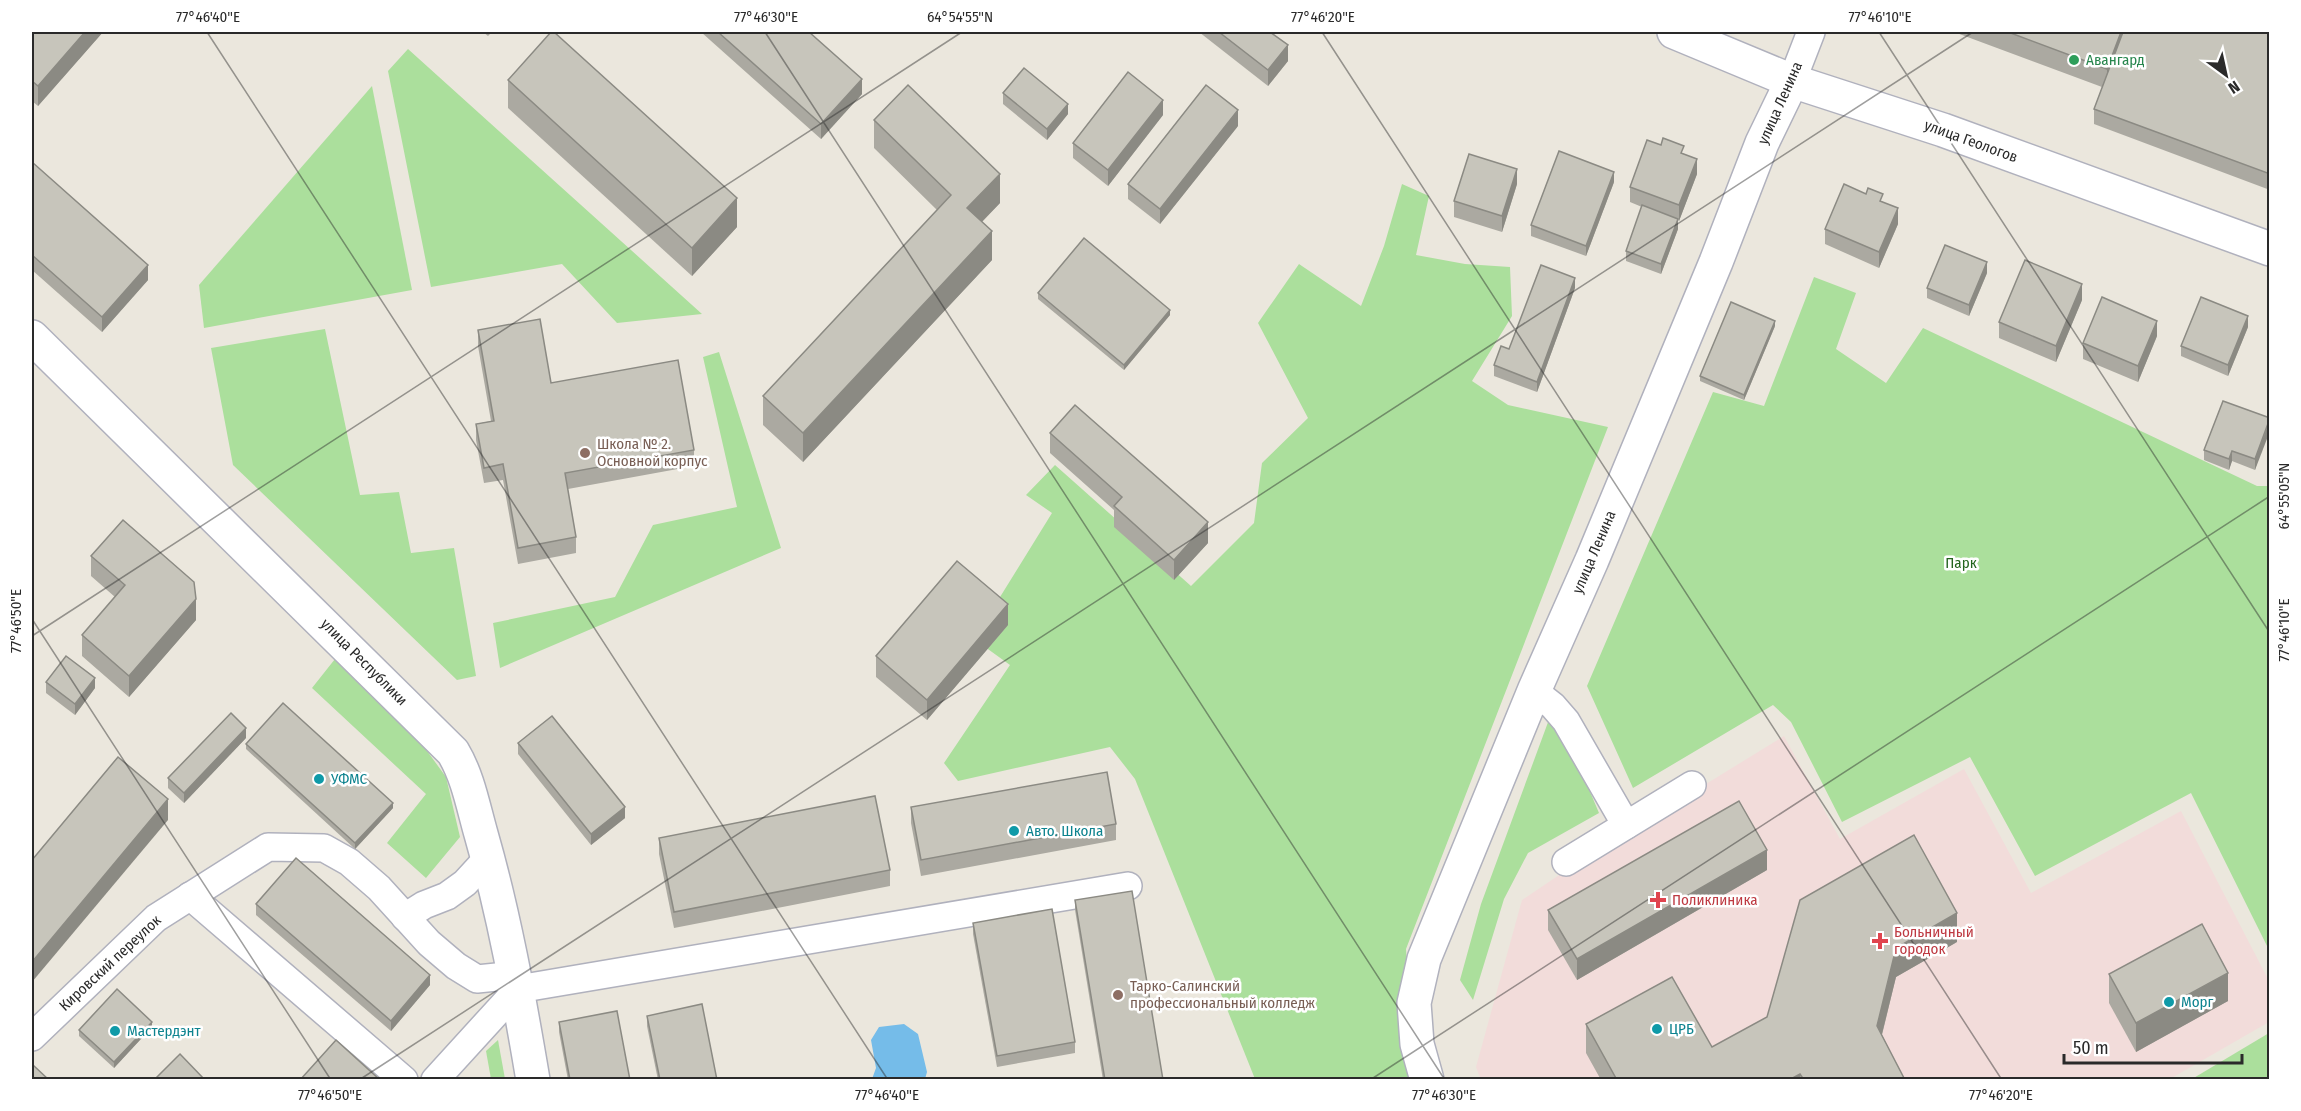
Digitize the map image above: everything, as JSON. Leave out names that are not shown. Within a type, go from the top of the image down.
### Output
[{"type":"street","name":"улица Геологов","points":[[1674,32],[1792,81],[1943,130],[2270,249]]},
{"type":"street","name":"улица Ленина","points":[[1427,1080],[1418,1044],[1414,1003],[1424,959],[1534,691],[1601,538],[1716,262],[1762,143],[1792,81],[1811,32]]},
{"type":"street","name":"улица Республики","points":[[32,337],[453,752],[463,769],[488,858],[517,982],[533,1080]]},
{"type":"street","points":[[1534,691],[1553,706],[1566,721],[1626,825]]},
{"type":"street","points":[[1566,862],[1692,785]]},
{"type":"street","name":"Кировский переулок","points":[[32,1037],[156,918],[268,848],[324,848],[349,862],[379,888],[405,917],[456,966],[477,979],[517,982],[1128,886]]},
{"type":"street","points":[[405,917],[423,905],[447,896],[465,884],[488,858]]},
{"type":"street","points":[[190,896],[404,1080]]},
{"type":"street","points":[[435,1080],[517,982]]},
{"type":"shaded area","name":"Больничный городок","points":[[1784,736],[1840,839],[1964,769],[2031,893],[2181,811],[2269,981],[2269,1022],[2170,1079],[1481,1080],[1476,1067],[1522,900],[1568,869]]},
{"type":"green space","points":[[408,49],[702,314],[617,323],[562,264],[431,287],[388,71]]},
{"type":"green space","points":[[372,86],[412,290],[204,328],[199,285]]},
{"type":"green space","points":[[1402,184],[1429,196],[1416,255],[1465,264],[1510,267],[1512,316],[1472,381],[1508,405],[1608,427],[1406,949],[1413,1079],[1255,1079],[1135,779],[1110,747],[958,781],[944,763],[1010,665],[974,639],[1052,513],[1026,495],[1055,465],[1191,586],[1254,523],[1262,463],[1308,418],[1258,323],[1299,264],[1361,306],[1384,246]]},
{"type":"green space","name":"Парк","points":[[1814,277],[1856,293],[1836,349],[1886,383],[1923,328],[2257,486],[2269,486],[2269,950],[2191,793],[2035,876],[1970,757],[1842,822],[1791,722],[1773,705],[1633,788],[1587,686],[1713,392],[1764,406]]},
{"type":"green space","points":[[325,329],[360,495],[399,492],[411,553],[454,548],[476,676],[457,680],[233,465],[211,348]]},
{"type":"green space","points":[[719,352],[781,548],[500,668],[493,623],[615,597],[653,525],[737,507],[703,357]]},
{"type":"green space","points":[[335,659],[422,744],[446,777],[460,837],[426,878],[387,843],[426,794],[312,688]]},
{"type":"green space","points":[[1554,706],[1599,813],[1528,853],[1504,899],[1473,1000],[1460,980],[1481,904]]},
{"type":"green space","points":[[2269,1033],[2269,1079],[2192,1079]]},
{"type":"green space","points":[[498,1040],[505,1079],[491,1079],[486,1051]]},
{"type":"water","points":[[904,1024],[918,1034],[927,1072],[925,1079],[872,1079],[876,1068],[871,1040],[879,1027]]},
{"type":"building","points":[[32,32],[85,32],[38,86],[32,81]]},
{"type":"building","points":[[551,32],[554,32],[737,198],[692,248],[508,80]]},
{"type":"building","points":[[718,32],[809,32],[862,79],[821,124]]},
{"type":"building","points":[[1219,32],[1270,32],[1288,45],[1268,70]]},
{"type":"building","points":[[2008,32],[2121,32],[2107,69]]},
{"type":"building","name":"Авангард","points":[[2123,32],[2270,32],[2270,174],[2094,109]]},
{"type":"building","points":[[1024,68],[1068,104],[1047,129],[1003,93]]},
{"type":"building","points":[[1128,72],[1163,100],[1108,170],[1073,143]]},
{"type":"building","points":[[908,85],[1000,174],[967,208],[992,231],[803,433],[763,396],[951,195],[874,120]]},
{"type":"building","points":[[1206,85],[1238,110],[1160,209],[1128,184]]},
{"type":"building","points":[[1663,138],[1684,146],[1681,153],[1697,159],[1679,205],[1630,187],[1647,140],[1661,145]]},
{"type":"building","points":[[1559,151],[1614,172],[1586,246],[1531,225]]},
{"type":"building","points":[[1469,154],[1517,169],[1502,216],[1454,201]]},
{"type":"building","points":[[32,162],[148,265],[102,317],[32,255]]},
{"type":"building","points":[[1844,184],[1866,194],[1868,188],[1883,194],[1880,201],[1898,208],[1879,252],[1825,229]]},
{"type":"building","points":[[1642,205],[1678,219],[1661,264],[1626,251]]},
{"type":"building","points":[[1084,238],[1170,310],[1124,365],[1038,293]]},
{"type":"building","points":[[1945,245],[1987,262],[1969,305],[1927,288]]},
{"type":"building","points":[[2025,260],[2082,284],[2056,346],[1999,322]]},
{"type":"building","points":[[1541,265],[1575,278],[1537,382],[1494,365],[1501,346],[1509,349]]},
{"type":"building","points":[[2102,297],[2157,321],[2138,366],[2083,343]]},
{"type":"building","points":[[2201,297],[2248,316],[2228,365],[2181,346]]},
{"type":"building","points":[[1731,302],[1775,321],[1744,395],[1700,376]]},
{"type":"building","name":"Школа № 2. Основной корпус","points":[[540,319],[551,383],[678,360],[694,450],[565,473],[576,537],[518,548],[503,464],[484,468],[476,424],[494,421],[478,330]]},
{"type":"building","points":[[2223,401],[2270,418],[2255,459],[2232,451],[2229,459],[2204,450]]},
{"type":"building","points":[[1075,405],[1208,522],[1174,560],[1114,506],[1122,497],[1050,433]]},
{"type":"building","points":[[123,520],[194,582],[196,599],[129,676],[82,635],[125,585],[91,556]]},
{"type":"building","points":[[957,561],[1008,604],[927,700],[876,656]]},
{"type":"building","points":[[66,656],[95,678],[75,704],[46,682]]},
{"type":"building","name":"УФМС","points":[[283,703],[393,803],[355,843],[246,744]]},
{"type":"building","points":[[231,713],[246,728],[184,793],[168,778]]},
{"type":"building","points":[[552,716],[625,807],[591,834],[518,743]]},
{"type":"building","points":[[118,757],[168,799],[32,962],[32,860]]},
{"type":"building","name":"Авто. Школа","points":[[1107,772],[1116,824],[921,860],[911,807]]},
{"type":"building","points":[[875,796],[890,870],[674,912],[659,838]]},
{"type":"building","name":"Поликлиника","points":[[1739,801],[1767,850],[1577,959],[1548,910]]},
{"type":"building","points":[[1914,835],[1957,913],[1896,948],[1877,1026],[1905,1080],[1804,1080],[1800,1074],[1789,1080],[1617,1080],[1586,1024],[1672,977],[1712,1047],[1767,1017],[1800,900]]},
{"type":"building","points":[[296,858],[430,975],[391,1021],[256,904]]},
{"type":"building","name":"Тарко-Салинский профессиональный колледж","points":[[1132,891],[1163,1080],[1105,1080],[1075,900]]},
{"type":"building","points":[[1052,909],[1075,1042],[997,1056],[973,923]]},
{"type":"building","points":[[2202,924],[2228,973],[2136,1023],[2109,974]]},
{"type":"building","name":"Мастердэнт","points":[[117,989],[152,1022],[114,1062],[79,1030]]},
{"type":"building","points":[[702,1004],[717,1080],[660,1080],[647,1016]]},
{"type":"building","points":[[617,1011],[630,1080],[570,1080],[559,1022]]},
{"type":"building","points":[[336,1040],[380,1080],[300,1080]]},
{"type":"building","points":[[180,1054],[205,1080],[154,1080]]},
{"type":"building","points":[[33,1065],[49,1080],[32,1080]]},
{"type":"place","name":"Авангард","points":[[2074,60]]},
{"type":"place","name":"Школа № 2. Основной корпус","points":[[585,453]]},
{"type":"place","name":"УФМС","points":[[319,779]]},
{"type":"place","name":"Авто. Школа","points":[[1014,831]]},
{"type":"place","name":"Поликлиника","points":[[1658,900]]},
{"type":"place","name":"Больничный городок","points":[[1880,941]]},
{"type":"place","name":"Тарко-Салинский профессиональный колледж","points":[[1118,995]]},
{"type":"place","name":"Морг","points":[[2169,1002]]},
{"type":"place","name":"ЦРБ","points":[[1657,1029]]},
{"type":"place","name":"Мастердэнт","points":[[115,1031]]}]
